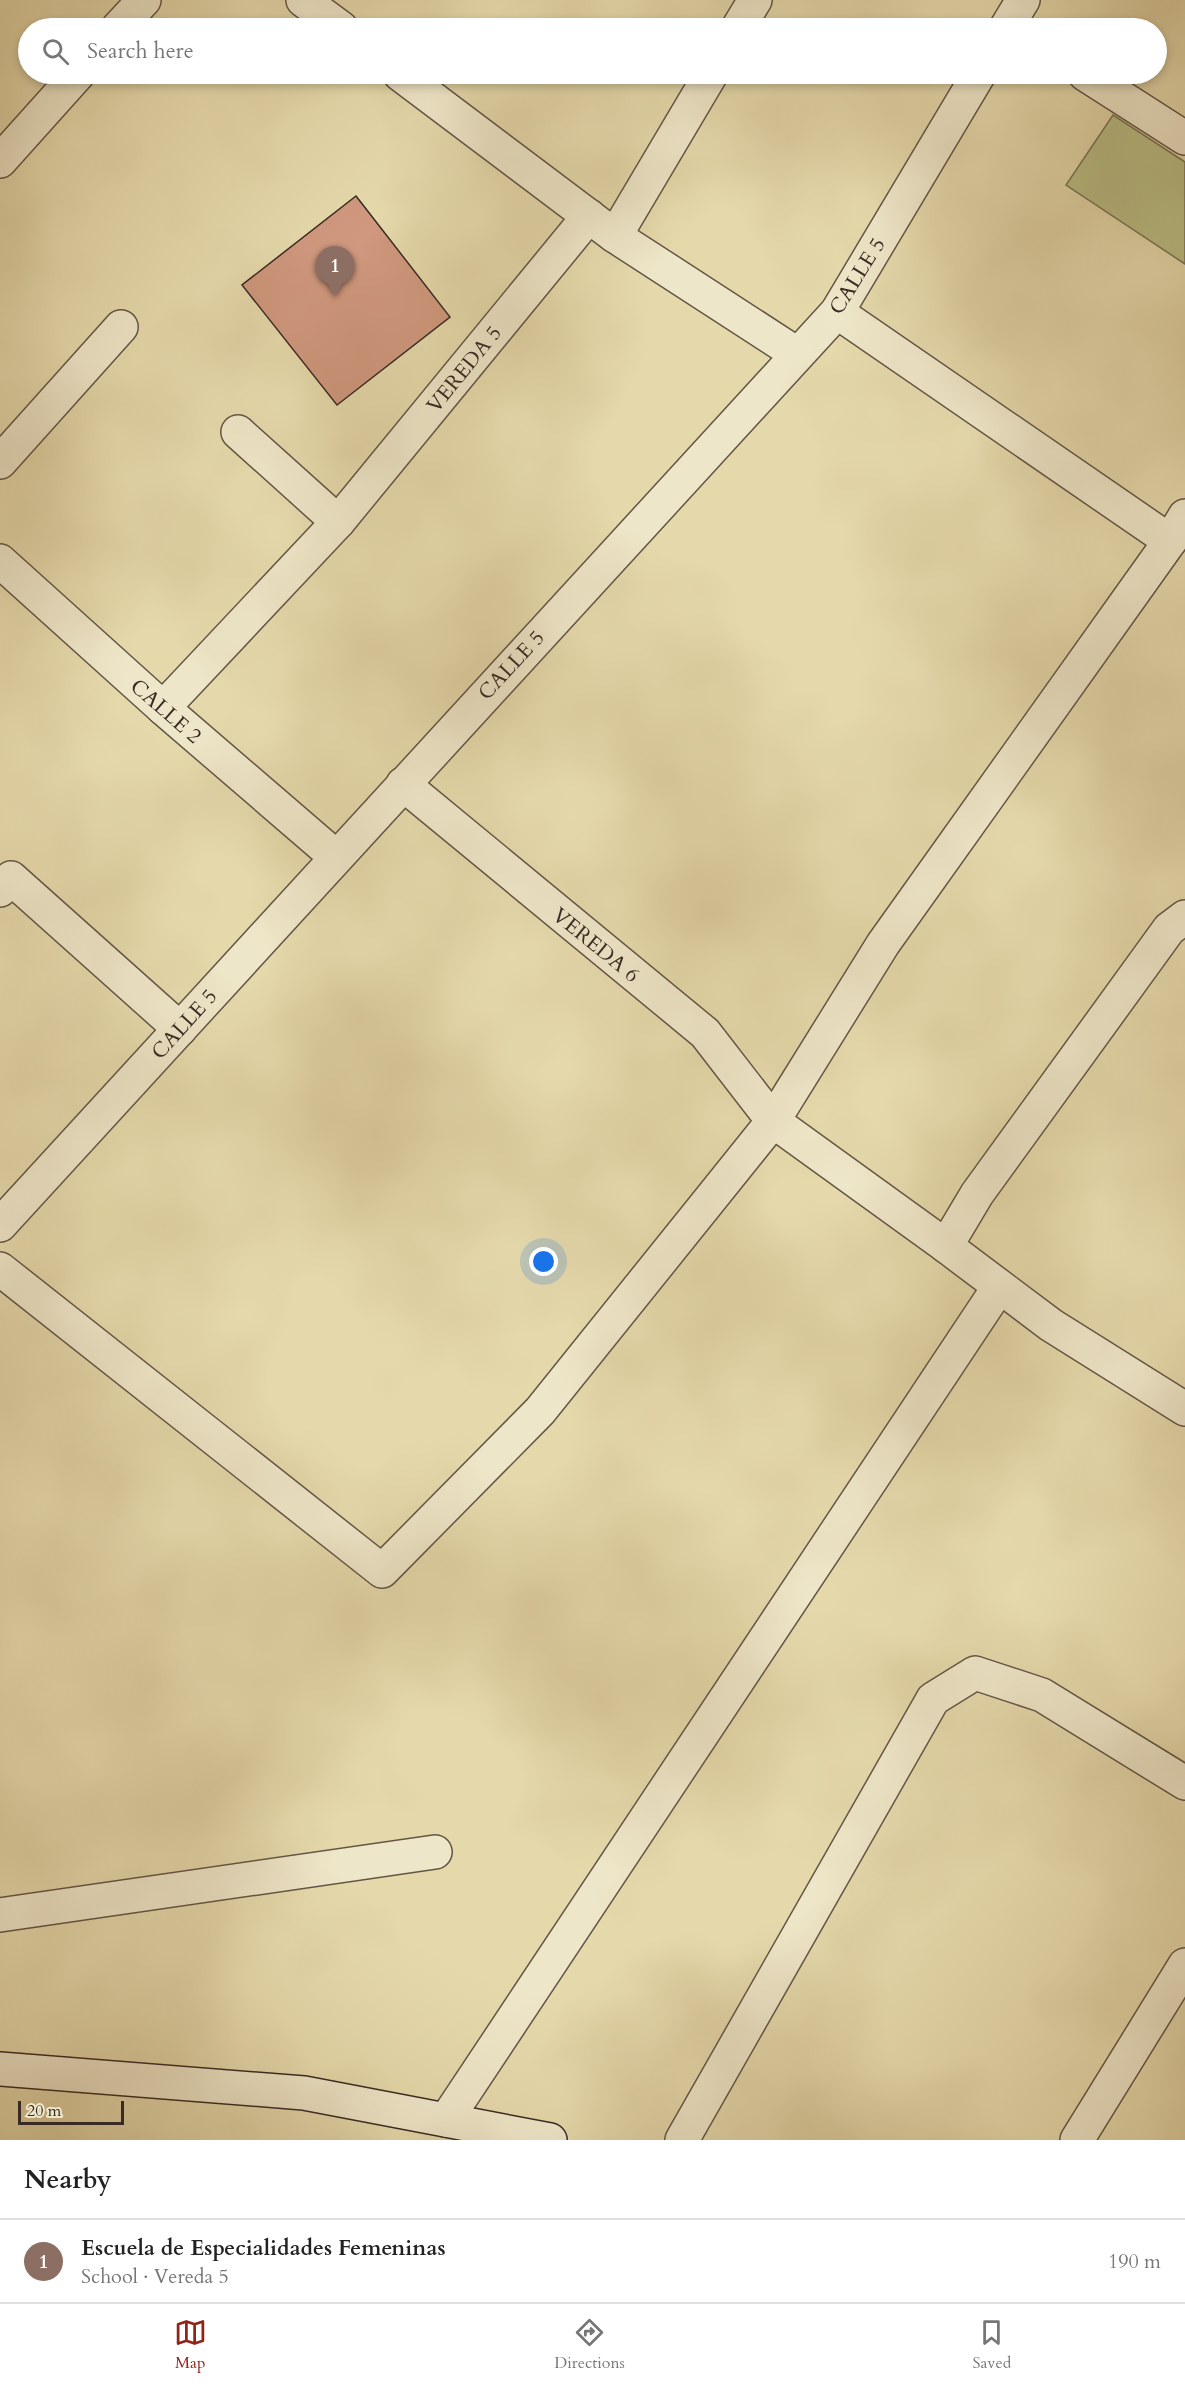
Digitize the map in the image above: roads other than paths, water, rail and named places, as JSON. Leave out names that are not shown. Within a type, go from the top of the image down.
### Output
[{"type":"street","points":[[127,18],[144,0]]},
{"type":"street","points":[[303,0],[327,18]]},
{"type":"street","points":[[744,18],[755,0]]},
{"type":"street","points":[[0,161],[69,84]]},
{"type":"street","points":[[413,84],[615,236],[797,354]]},
{"type":"street","points":[[615,236],[705,84]]},
{"type":"street","name":"CALLE 5","points":[[0,1225],[837,312],[973,84]]},
{"type":"street","points":[[1100,84],[1185,138]]},
{"type":"street","name":"VEREDA 5","points":[[163,708],[339,522],[589,216]]},
{"type":"street","points":[[0,1269],[382,1572],[540,1411],[773,1121],[883,944],[1178,528],[837,312]]},
{"type":"street","points":[[0,462],[121,327]]},
{"type":"street","points":[[238,432],[339,522]]},
{"type":"street","name":"CALLE 2","points":[[0,561],[163,708],[336,857]]},
{"type":"street","name":"VEREDA 6","points":[[403,784],[705,1033],[773,1121],[946,1246],[1050,1325],[1185,1408]]},
{"type":"street","points":[[0,890],[11,878],[180,1029]]},
{"type":"street","points":[[946,1246],[976,1194],[1169,929],[1185,917]]},
{"type":"street","points":[[446,2120],[999,1287]]},
{"type":"street","points":[[682,2140],[933,1699],[975,1673],[1042,1695],[1185,1783]]},
{"type":"street","points":[[0,1915],[435,1852]]},
{"type":"street","points":[[1077,2140],[1185,1965]]},
{"type":"street","points":[[0,2069],[304,2093],[550,2140]]},
{"type":"place","name":"Escuela de Especialidades Femeninas","points":[[335,296]]}]
